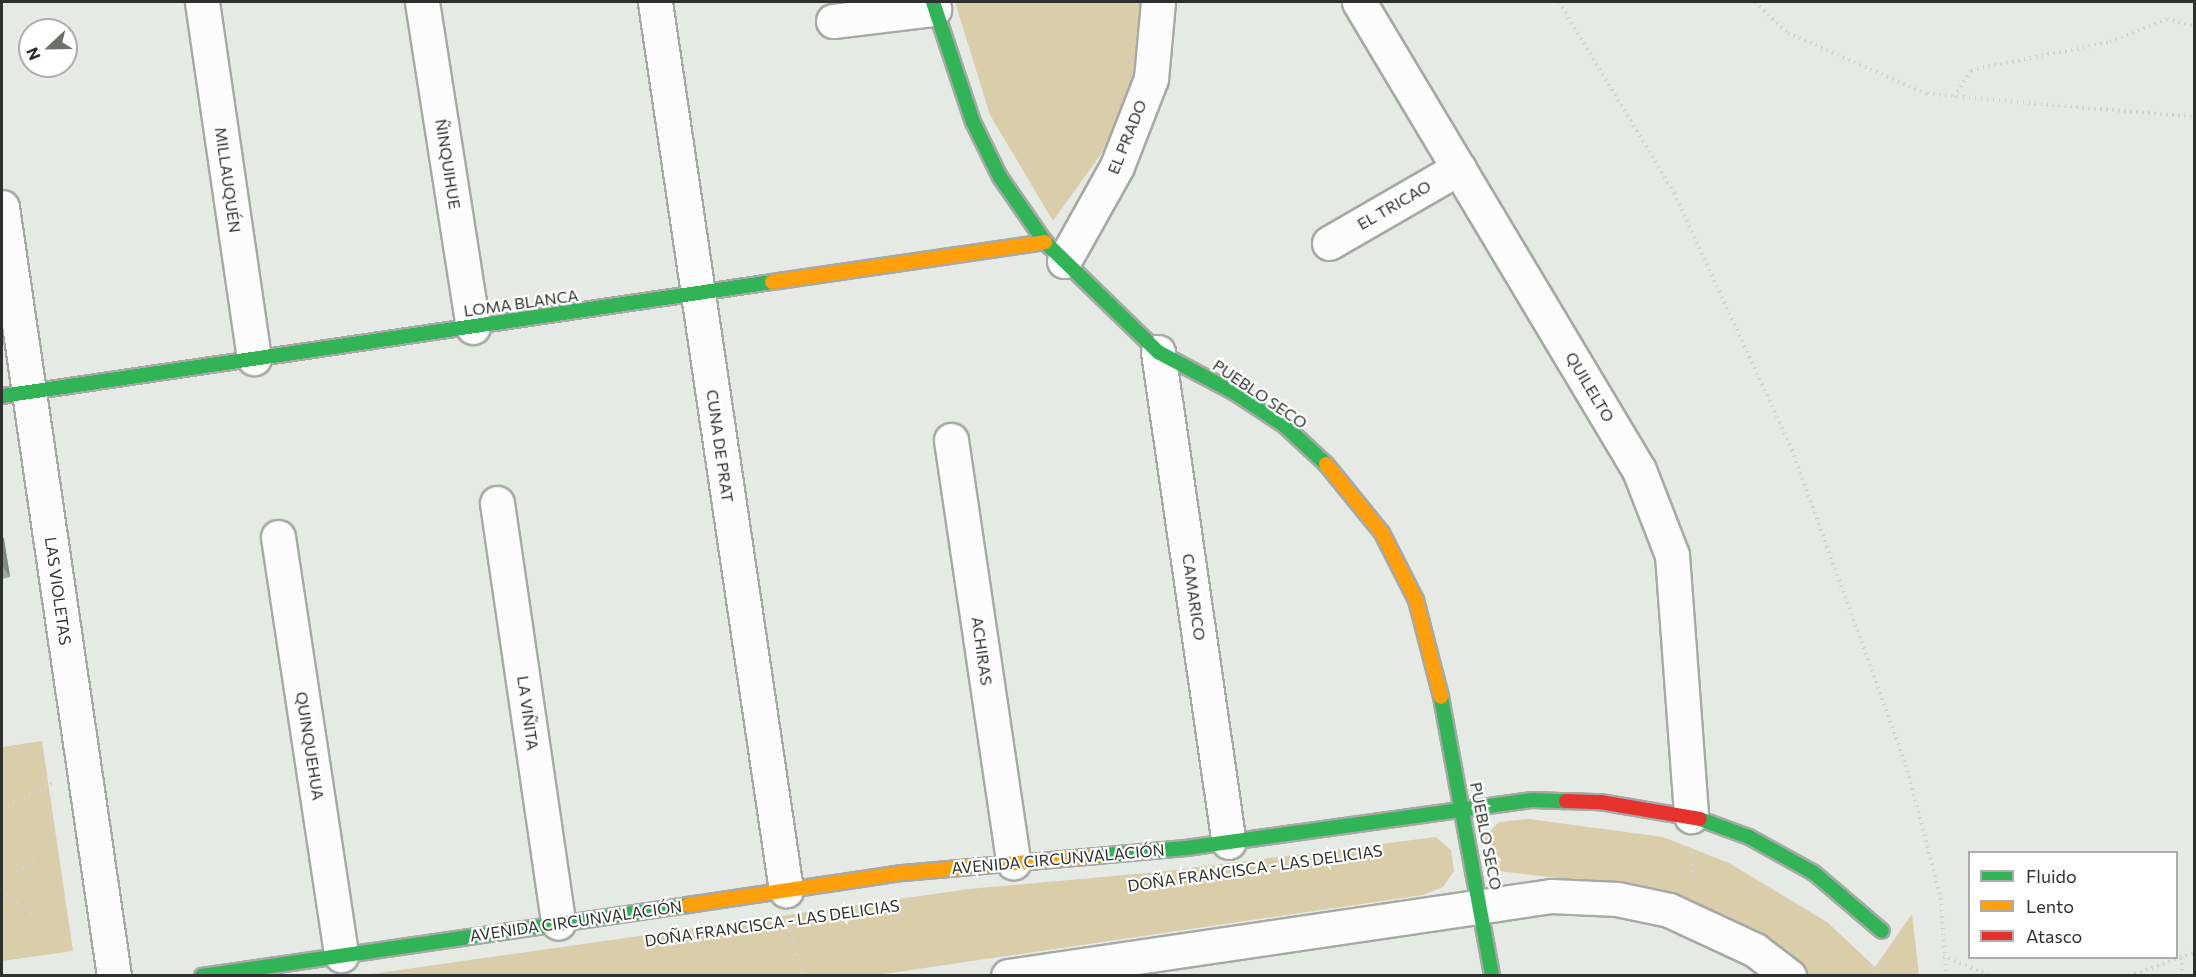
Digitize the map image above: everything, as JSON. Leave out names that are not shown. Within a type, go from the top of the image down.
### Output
[{"type":"street","name":"MILLAUQUÉN","points":[[202,2],[254,358]]},
{"type":"street","name":"ÑINQUIHUE","points":[[422,2],[473,327]]},
{"type":"street","name":"CUNA DE PRAT","points":[[655,2],[791,909]]},
{"type":"street","name":"EL PRADO","points":[[1054,252],[1117,166],[1151,79],[1158,2]]},
{"type":"street","name":"QUILELTO","points":[[1359,2],[1639,470],[1672,555],[1691,831]]},
{"type":"street","name":"PUEBLO SECO","points":[[933,5],[973,122],[1000,177],[1054,252],[1158,352],[1235,393],[1285,426],[1336,473],[1382,533],[1416,600],[1435,667],[1482,905],[1492,975]]},
{"type":"street","points":[[834,21],[933,5]]},
{"type":"street","name":"EL TRICAO","points":[[1329,243],[1459,168]]},
{"type":"street","name":"LAS VIOLETAS","points":[[2,207],[15,394],[84,768],[114,975]]},
{"type":"street","name":"LOMA BLANCA","points":[[15,394],[698,293],[1054,252]]},
{"type":"street","name":"CAMARICO","points":[[1158,352],[1229,843]]},
{"type":"street","name":"ACHIRAS","points":[[951,440],[1013,862]]},
{"type":"street","name":"LA VIÑITA","points":[[497,503],[558,923]]},
{"type":"street","name":"QUINQUEHUA","points":[[278,537],[341,955]]},
{"type":"street","name":"AVENIDA CIRCUNVALACIÓN","points":[[202,975],[558,923],[791,909],[1013,862],[1229,843],[1533,800],[1600,802],[1691,831],[1749,837],[1814,873],[1882,931]]},
{"type":"street","points":[[1008,975],[1482,905],[1551,897],[1617,899],[1695,920],[1755,950],[1790,975]]},
{"type":"path","points":[[1559,2],[1674,193],[1792,450],[1906,765],[1941,898],[1942,956],[1946,975]]},
{"type":"path","points":[[1755,2],[1788,33],[1850,63],[1927,94],[2194,117]]},
{"type":"path","points":[[1954,97],[1971,70],[2110,42],[2167,19],[2194,26]]},
{"type":"path","points":[[2,808],[84,768]]},
{"type":"path","points":[[1691,831],[1702,850]]},
{"type":"path","points":[[1691,831],[1695,920]]},
{"type":"path","points":[[2,882],[37,860]]},
{"type":"path","points":[[2,891],[35,917]]},
{"type":"path","points":[[791,909],[803,975]]},
{"type":"path","name":"DOÑA FRANCISCA - LAS DELICIAS","points":[[776,921],[791,909]]},
{"type":"path","points":[[2178,958],[2194,953]]},
{"type":"path","points":[[1942,956],[1992,975]]},
{"type":"path","points":[[2182,957],[2183,975]]},
{"type":"path","points":[[2129,975],[2176,959]]},
{"type":"path","points":[[1866,960],[1879,975]]},
{"type":"shaded area","points":[[955,2],[1144,2],[1140,75],[1101,154],[1053,221],[990,115]]},
{"type":"shaded area","points":[[42,741],[73,951],[2,961],[2,747]]},
{"type":"shaded area","points":[[1529,819],[1663,837],[1729,863],[1827,922],[1875,967],[1912,914],[1919,975],[1807,975],[1770,946],[1605,884],[1499,871],[1485,859],[1485,837],[1499,822]]},
{"type":"shaded area","points":[[1436,837],[1451,850],[1454,871],[1443,887],[1423,895],[877,975],[365,975],[969,889],[1158,872]]},
{"type":"traffic: fast","points":[[933,2],[973,122],[1000,177],[1045,242],[1158,352],[1235,393],[1285,426],[1326,464]]},
{"type":"traffic: fast","points":[[2,396],[772,282]]},
{"type":"traffic: fast","points":[[1441,697],[1492,976]]},
{"type":"traffic: fast","points":[[1097,856],[1186,848],[1533,800],[1566,801]]},
{"type":"traffic: fast","points":[[1700,819],[1749,837],[1814,873],[1882,931]]},
{"type":"traffic: fast","points":[[202,976],[688,905]]},
{"type":"traffic: slow","points":[[772,282],[1045,242]]},
{"type":"traffic: slow","points":[[1326,464],[1382,533],[1416,600],[1441,697]]},
{"type":"traffic: slow","points":[[688,905],[903,873],[1097,856]]},
{"type":"traffic: jam","points":[[1566,801],[1600,802],[1700,819]]}]
